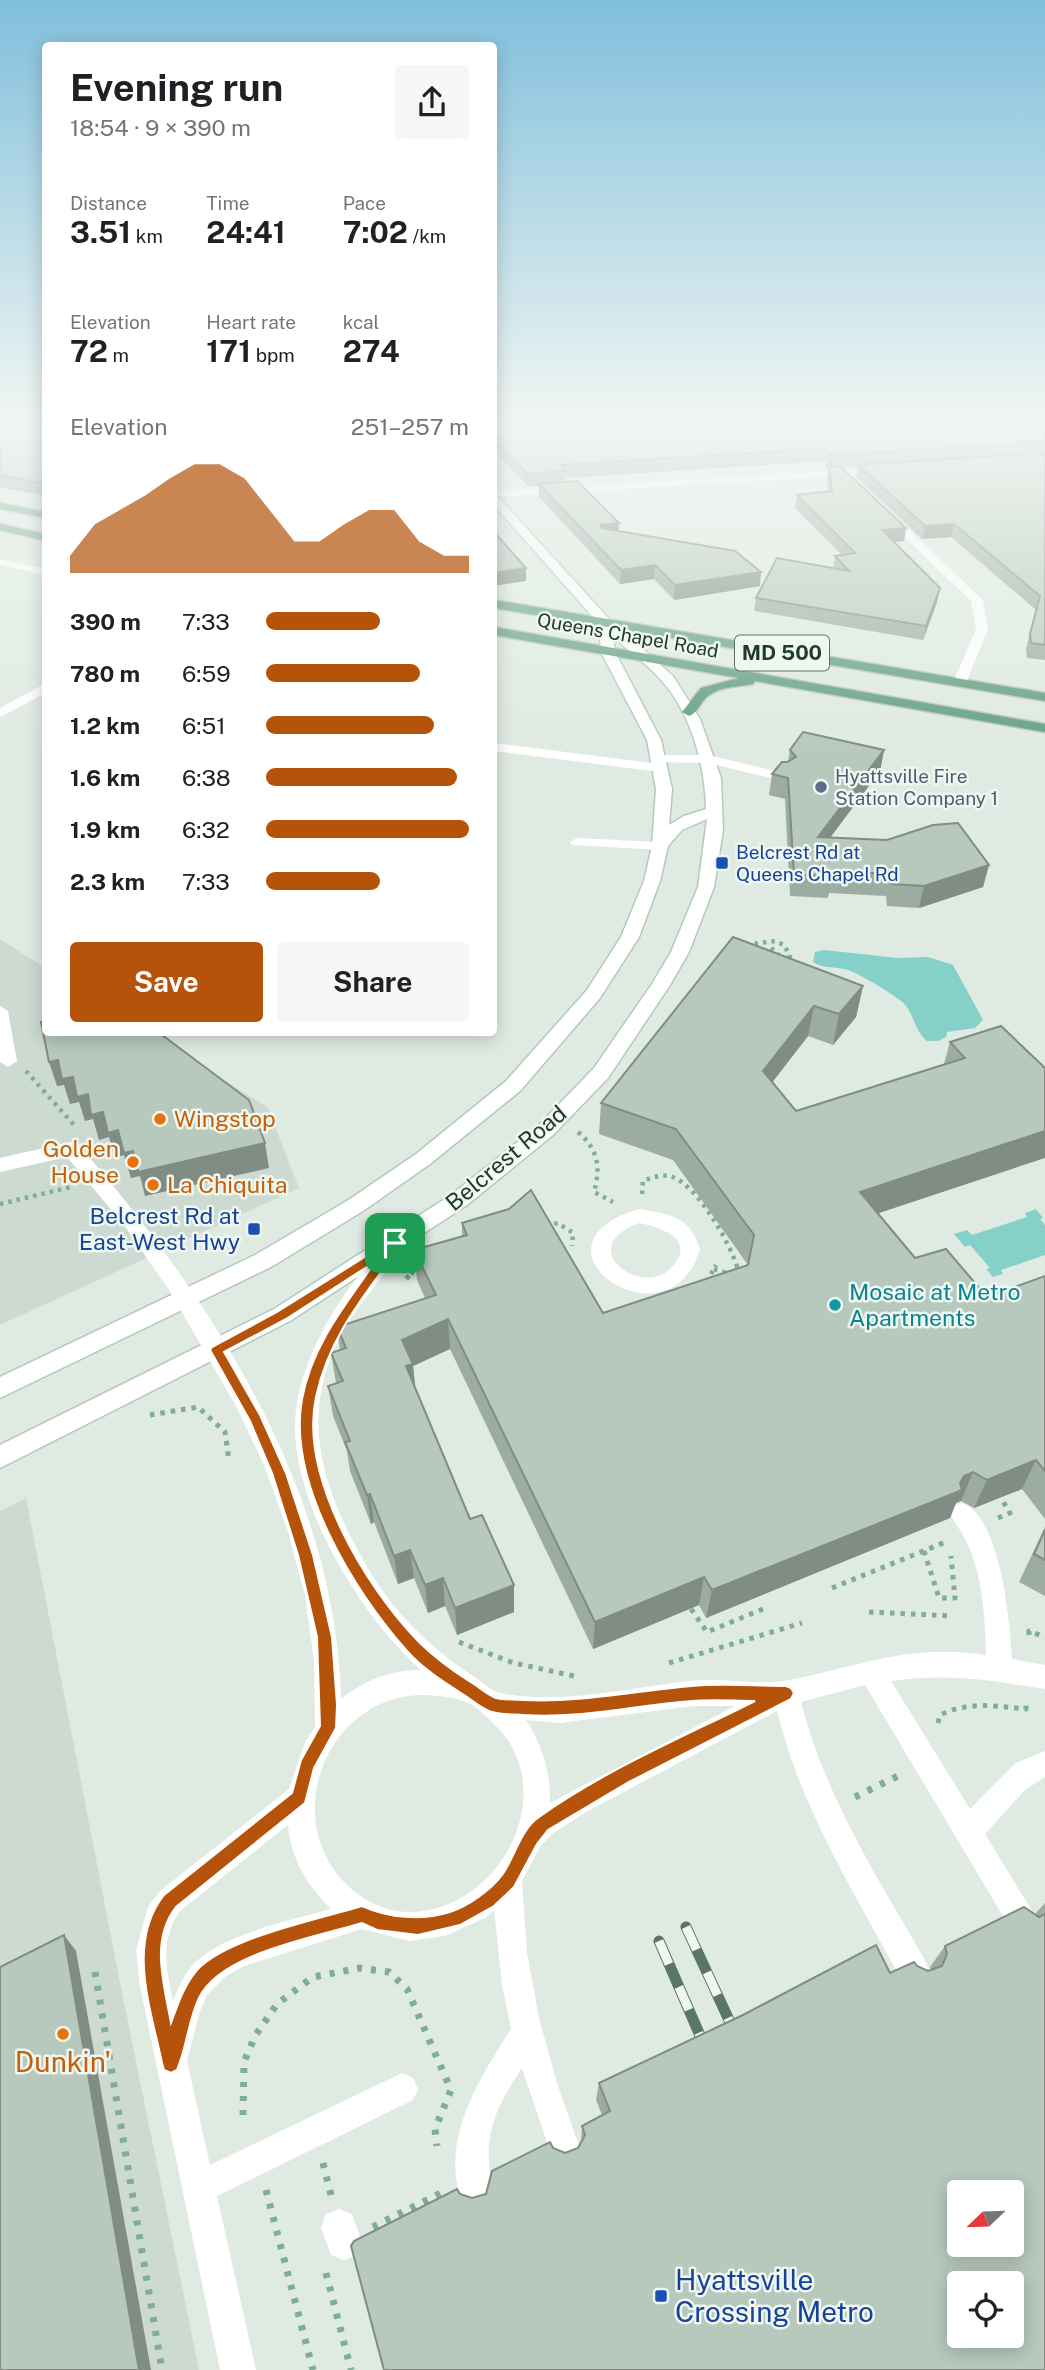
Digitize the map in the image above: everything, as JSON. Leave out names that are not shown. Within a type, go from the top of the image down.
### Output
[{"type":"main road","points":[[23,533],[42,537]]},
{"type":"main road","name":"Belcrest Road","points":[[0,1457],[282,1315],[459,1200],[546,1130],[601,1073],[661,985],[680,952],[706,887],[715,830],[713,778],[708,759],[689,712],[668,680],[648,659],[605,623],[524,533]]},
{"type":"main road","points":[[906,533],[977,600],[982,629],[960,683]]},
{"type":"main road","name":"Queens Chapel Road","points":[[497,605],[1045,697]]},
{"type":"main road","points":[[0,1388],[263,1261],[355,1206],[423,1159],[513,1086],[594,994],[630,937],[652,881],[660,846],[664,789],[654,740],[608,652],[605,623]]},
{"type":"main road","name":"Queens Chapel Road","points":[[497,632],[1045,728]]},
{"type":"main road","points":[[689,712],[696,697],[705,690],[766,679]]},
{"type":"main road","points":[[660,846],[671,829],[681,821],[715,812]]},
{"type":"lane","points":[[0,562],[42,571]]},
{"type":"lane","points":[[0,713],[42,689]]},
{"type":"lane","points":[[497,748],[542,755],[659,763],[708,759],[783,776]]},
{"type":"lane","points":[[577,842],[660,846]]},
{"type":"lane","points":[[1,1021],[13,1062]]},
{"type":"lane","points":[[0,1165],[71,1149],[138,1229],[185,1298],[216,1350],[256,1419],[306,1555],[324,1637],[328,1728]]},
{"type":"lane","points":[[395,1243],[345,1311],[321,1357],[309,1400],[306,1430],[310,1458],[331,1524],[348,1558],[381,1607],[414,1647],[443,1673],[507,1716],[527,1746],[536,1773],[538,1809],[531,1838]]},
{"type":"lane","points":[[962,1513],[979,1541],[991,1575],[996,1600],[999,1668]]},
{"type":"lane","points":[[786,1693],[693,1693],[560,1710],[484,1699],[443,1683],[408,1682],[379,1689],[346,1710],[328,1728],[307,1766],[299,1798],[300,1832],[318,1875],[351,1908],[377,1921],[418,1927],[454,1919],[488,1900],[508,1881],[531,1838],[542,1824],[576,1802],[786,1693],[871,1671],[926,1664],[999,1668],[1045,1677]]},
{"type":"lane","points":[[871,1671],[1022,1921]]},
{"type":"lane","points":[[786,1693],[800,1751],[826,1811],[915,1973]]},
{"type":"lane","points":[[970,1831],[1022,1774],[1039,1764],[1045,1764]]},
{"type":"lane","points":[[238,2370],[155,1986],[151,1950],[158,1917],[170,1901],[299,1798]]},
{"type":"lane","points":[[508,1881],[508,1933],[526,2033],[564,2149]]},
{"type":"lane","points":[[171,2063],[179,2026],[192,1991],[205,1974],[231,1957],[257,1946],[362,1915]]},
{"type":"lane","points":[[475,2193],[472,2165],[474,2127],[485,2098],[526,2033]]},
{"type":"lane","points":[[198,2188],[402,2089]]},
{"type":"path","points":[[751,952],[752,944],[765,939],[778,941],[787,948],[790,956],[782,964]]},
{"type":"path","points":[[771,948],[778,954],[772,958]]},
{"type":"path","points":[[13,1062],[83,1135]]},
{"type":"path","points":[[578,1132],[590,1141],[596,1153],[600,1173],[594,1192]]},
{"type":"path","points":[[0,1204],[78,1186]]},
{"type":"path","points":[[541,1227],[558,1223]]},
{"type":"path","points":[[701,1287],[708,1281],[714,1269],[746,1279]]},
{"type":"path","points":[[146,1416],[198,1407],[225,1432],[229,1461]]},
{"type":"path","points":[[991,1522],[1010,1513],[1000,1498]]},
{"type":"path","points":[[832,1588],[924,1551],[949,1541],[956,1598],[939,1598],[924,1551]]},
{"type":"path","points":[[691,1609],[706,1632],[768,1607]]},
{"type":"path","points":[[870,1612],[953,1616]]},
{"type":"path","points":[[663,1664],[802,1623]]},
{"type":"path","points":[[1029,1631],[1045,1637]]},
{"type":"path","points":[[452,1639],[514,1663],[580,1678]]},
{"type":"path","points":[[937,1732],[940,1715],[956,1706],[979,1702],[1026,1709]]},
{"type":"path","points":[[855,1798],[902,1774]]},
{"type":"path","points":[[95,1972],[162,2370]]},
{"type":"path","points":[[243,2115],[243,2062],[255,2036],[277,2004]]},
{"type":"path","points":[[316,2132],[342,2234]]},
{"type":"path","points":[[266,2189],[313,2370]]},
{"type":"path","points":[[383,2222],[387,2235]]},
{"type":"shaded area","points":[[0,939],[42,966],[42,1036],[154,1036],[267,1107],[299,1188],[0,1325]]},
{"type":"shaded area","points":[[26,1498],[121,1988],[199,2370],[0,2370],[0,1511]]},
{"type":"water","points":[[824,950],[898,958],[928,957],[953,965],[983,1020],[975,1028],[947,1032],[946,1037],[938,1041],[927,1041],[919,1032],[906,1005],[896,997],[849,971],[813,962],[815,952]]},
{"type":"water","points":[[1036,1209],[1045,1225],[1045,1255],[1001,1270],[1003,1274],[993,1277],[986,1269],[990,1268],[970,1245],[965,1247],[954,1234],[967,1230],[972,1235],[1027,1217],[1025,1213]]},
{"type":"building","points":[[585,533],[628,533],[735,551],[761,572],[675,585],[655,565],[621,570]]},
{"type":"building","points":[[835,533],[885,533],[940,588],[926,626],[756,598],[777,558],[849,571],[835,556],[855,553]]},
{"type":"building","points":[[964,533],[1045,533],[1045,645],[1031,643],[1030,634],[1040,596]]},
{"type":"building","points":[[497,535],[526,568],[497,573]]},
{"type":"building","points":[[803,732],[884,750],[818,837],[887,840],[933,825],[958,823],[989,865],[924,886],[892,884],[891,874],[831,871],[832,876],[794,874],[788,778],[772,774],[782,762],[796,757],[790,750]]},
{"type":"building","points":[[733,937],[863,986],[839,1014],[814,1006],[763,1071],[796,1111],[965,1058],[950,1042],[1001,1026],[1045,1068],[1045,1131],[860,1192],[915,1258],[946,1249],[987,1297],[1045,1276],[1045,1471],[1036,1460],[987,1480],[973,1472],[964,1476],[960,1483],[962,1490],[712,1590],[704,1577],[595,1622],[448,1319],[402,1340],[413,1364],[406,1366],[470,1519],[482,1515],[514,1585],[455,1608],[443,1578],[425,1585],[410,1550],[394,1556],[370,1494],[367,1495],[345,1442],[350,1441],[328,1386],[343,1381],[331,1353],[346,1348],[337,1327],[436,1295],[414,1250],[467,1235],[462,1223],[509,1209],[531,1190],[603,1313],[748,1265],[754,1235],[676,1129],[601,1103]]},
{"type":"building","points":[[44,1036],[163,1036],[249,1100],[265,1143],[138,1172],[133,1151],[124,1153],[118,1130],[108,1133],[103,1112],[91,1115],[88,1094],[77,1097],[73,1077],[62,1079],[58,1060],[49,1062]]},
{"type":"building","points":[[1045,1530],[1045,1560],[1034,1554]]},
{"type":"building","points":[[1024,1907],[1039,1917],[1045,1914],[1045,2370],[384,2370],[351,2246],[354,2241],[457,2189],[460,2194],[472,2198],[486,2194],[492,2171],[550,2142],[553,2148],[565,2153],[578,2148],[585,2135],[582,2126],[610,2111],[599,2083],[743,2015],[876,1945],[890,1973],[914,1962],[928,1971],[942,1966],[947,1954],[945,1946]]},
{"type":"building","points":[[64,1935],[139,2370],[0,2370],[0,1967]]},
{"type":"railway","points":[[686,1927],[735,2033]]},
{"type":"railway","points":[[659,1941],[705,2047]]},
{"type":"place","name":"Hyattsville Fire Station Company 1","points":[[821,787]]},
{"type":"place","name":"Belcrest Rd at Queens Chapel Rd","points":[[722,863]]},
{"type":"place","name":"Wingstop","points":[[160,1119]]},
{"type":"place","name":"Golden House","points":[[133,1162]]},
{"type":"place","name":"La Chiquita","points":[[153,1185]]},
{"type":"place","name":"Belcrest Rd at East-West Hwy","points":[[254,1229]]},
{"type":"place","name":"Mosaic at Metro Apartments","points":[[835,1305]]},
{"type":"place","name":"Dunkin'","points":[[63,2034]]},
{"type":"place","name":"Hyattsville Crossing Metro","points":[[661,2296]]},
{"type":"route","points":[[395,1243],[331,1334],[316,1370],[306,1430],[310,1458],[331,1524],[348,1558],[381,1607],[414,1647],[443,1673],[494,1705],[560,1710],[693,1693],[786,1693],[624,1776],[542,1824],[531,1838],[508,1881],[488,1900],[454,1919],[418,1927],[377,1921],[362,1915],[257,1946],[231,1957],[205,1974],[192,1991],[179,2026],[171,2063],[155,1986],[151,1950],[158,1917],[170,1901],[299,1798],[307,1766],[328,1728],[324,1637],[306,1555],[279,1473],[256,1419],[216,1350],[282,1315],[395,1243]]}]
